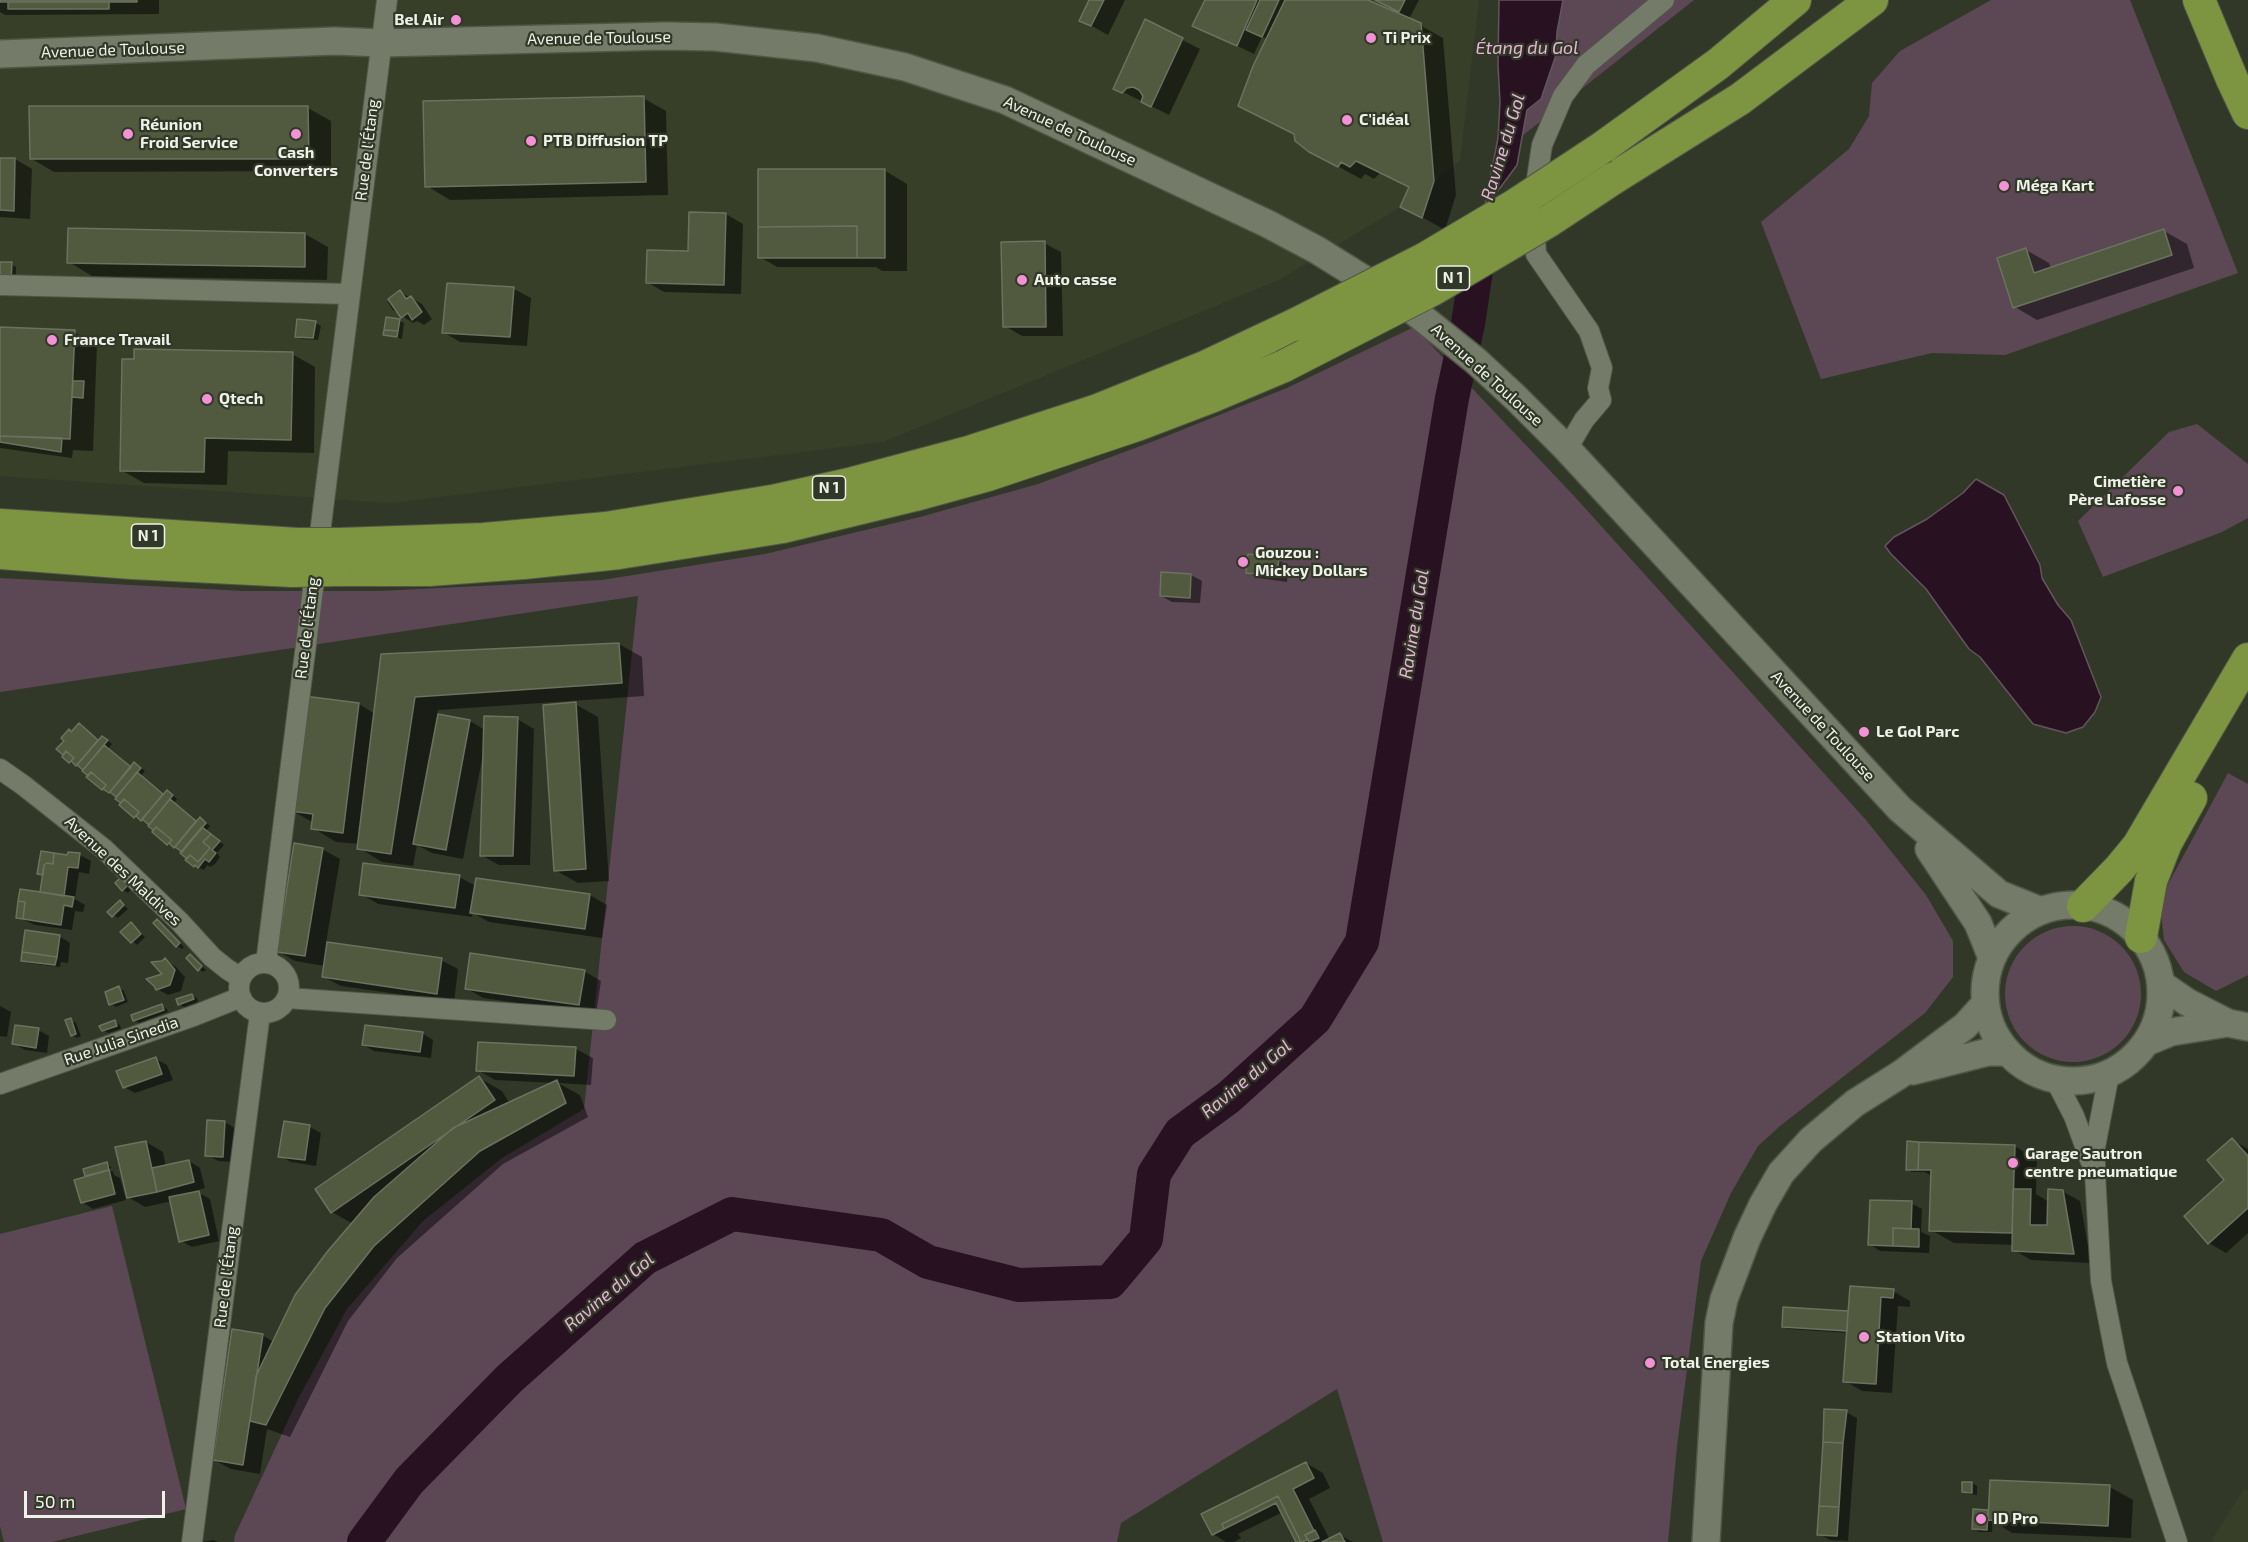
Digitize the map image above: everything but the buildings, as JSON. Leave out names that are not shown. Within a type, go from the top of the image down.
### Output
[{"type":"highway","name":"N 1","points":[[0,553],[132,563],[337,557],[484,538],[606,528],[772,501],[853,483],[969,452],[1095,411],[1207,366],[1424,259],[1515,205],[1603,147],[1718,64],[1795,0]]},
{"type":"highway","name":"N 1","points":[[337,557],[429,570],[620,553],[783,527],[915,495],[998,471],[1148,421],[1284,366],[1432,290],[1549,221],[1614,178],[1842,0]]},
{"type":"highway","points":[[1614,178],[1740,99],[1872,0]]},
{"type":"highway","points":[[2180,0],[2240,77]]},
{"type":"highway","points":[[2199,0],[2240,77]]},
{"type":"highway","points":[[2209,0],[2240,77],[2248,113]]},
{"type":"highway","name":"N 1","points":[[0,525],[295,558]]},
{"type":"highway","points":[[2083,906],[2138,846],[2248,659]]},
{"type":"highway","points":[[2141,937],[2148,891],[2166,843],[2248,695]]},
{"type":"main road","name":"Avenue de Toulouse","points":[[0,54],[334,41],[381,43],[667,36],[715,37],[817,48],[905,67],[1005,100],[1268,224],[1317,250],[1410,308],[1497,380],[1567,449],[1900,809],[1999,894],[2041,911]]},
{"type":"main road","name":"Avenue de Toulouse","points":[[1900,809],[1942,867],[1978,923],[1992,958]]},
{"type":"main road","points":[[2083,906],[2100,909],[2115,916],[2141,937],[2154,959],[2161,984],[2158,1014],[2147,1042],[2130,1060],[2109,1074],[2092,1080],[2056,1081],[2028,1071],[2006,1052],[1995,1037],[1985,1004],[1985,981],[1992,958],[2004,938],[2021,922],[2041,911],[2055,907],[2083,906]]},
{"type":"main road","points":[[2161,984],[2187,1002],[2238,1025]]},
{"type":"main road","points":[[1706,1542],[1719,1323],[1724,1299],[1747,1238],[1763,1204],[1781,1173],[1811,1140],[1855,1103],[1901,1074],[1965,1026],[1985,1004]]},
{"type":"main road","points":[[2147,1042],[2171,1032],[2238,1025]]},
{"type":"main road","points":[[1901,1074],[1988,1052],[2006,1052]]},
{"type":"street","name":"Rue de l'Étang","points":[[266,963],[387,0]]},
{"type":"street","points":[[1567,449],[1584,420],[1601,400],[1598,388],[1602,368],[1589,331],[1536,254],[1533,206],[1542,145],[1563,96],[1586,65],[1664,0]]},
{"type":"street","points":[[0,285],[350,294]]},
{"type":"street","name":"Avenue des Maldives","points":[[0,769],[24,785],[105,849],[180,922],[241,987]]},
{"type":"street","points":[[266,963],[275,965],[287,977],[290,987],[281,1007],[271,1012],[260,1012],[246,1005],[241,987],[247,970],[255,965],[266,963]]},
{"type":"street","name":"Rue Julia Sinedia","points":[[0,1084],[196,1015],[241,987]]},
{"type":"street","points":[[287,998],[606,1020]]},
{"type":"street","name":"Rue de l'Étang","points":[[192,1542],[260,1012]]},
{"type":"street","points":[[2109,1074],[2095,1147],[2101,1281],[2117,1362],[2177,1542]]},
{"type":"street","points":[[2056,1081],[2074,1116],[2095,1173]]},
{"type":"shaded area","points":[[0,0],[1479,0],[1460,161],[1400,207],[1279,280],[883,442],[390,503],[0,476]]},
{"type":"shaded area","points":[[1541,0],[1694,0],[1517,140]]},
{"type":"shaded area","name":"Méga Kart","points":[[1991,0],[2130,0],[2238,273],[2005,355],[1932,353],[1821,379],[1761,222],[1849,149],[1869,116],[1872,83],[1900,51]]},
{"type":"shaded area","points":[[1414,327],[1575,497],[1866,820],[1926,895],[1953,941],[1953,977],[1925,1013],[1780,1126],[1758,1146],[1731,1193],[1701,1261],[1677,1446],[1668,1542],[1383,1542],[1337,1389],[1121,1523],[1117,1542],[234,1542],[235,1535],[298,1399],[347,1309],[423,1221],[502,1158],[584,1109],[638,596],[0,692],[0,578],[243,591],[379,591],[602,580],[765,554],[920,517],[1038,484],[1287,388]]},
{"type":"shaded area","name":"Cimetière Père Lafosse","points":[[2197,424],[2248,464],[2248,518],[2222,532],[2103,577],[2078,521],[2169,432]]},
{"type":"shaded area","points":[[2228,773],[2248,784],[2248,975],[2216,991],[2184,972],[2164,940],[2161,912],[2166,888]]},
{"type":"shaded area","points":[[2073,926],[2099,931],[2111,937],[2121,946],[2130,956],[2136,968],[2141,994],[2136,1020],[2130,1032],[2121,1042],[2111,1051],[2099,1057],[2073,1062],[2047,1057],[2035,1051],[2025,1042],[2016,1032],[2010,1020],[2005,994],[2010,968],[2016,956],[2025,946],[2035,937],[2047,931]]},
{"type":"shaded area","points":[[112,1206],[186,1509],[52,1542],[4,1542],[0,1526],[0,1234]]},
{"type":"shaded area","points":[[2244,1489],[2248,1491],[2248,1542],[2213,1542],[2213,1538]]},
{"type":"water","name":"Étang du Gol","points":[[1499,0],[1563,0],[1557,32],[1556,55],[1541,99],[1527,110],[1517,165],[1485,205],[1498,138]]},
{"type":"water","points":[[1976,479],[2004,495],[2040,565],[2042,578],[2058,605],[2071,620],[2101,697],[2095,712],[2083,727],[2066,733],[2033,724],[1980,657],[1969,649],[1926,589],[1885,546],[1894,537],[1927,519],[1963,493]]},
{"type":"waterway","name":"Ravine du Gol","points":[[364,1542],[409,1481],[509,1379],[645,1258],[732,1214],[881,1235],[928,1262],[1019,1285],[1110,1282],[1146,1239],[1154,1174],[1180,1133],[1229,1097],[1315,1019],[1362,942],[1481,237]]},
{"type":"place","name":"Bel Air","points":[[456,20]]},
{"type":"place","name":"Ti Prix","points":[[1371,38]]},
{"type":"place","name":"C'idéal","points":[[1347,120]]},
{"type":"place","name":"Réunion Froid Service","points":[[128,134]]},
{"type":"place","name":"Cash Converters","points":[[296,134]]},
{"type":"place","name":"PTB Diffusion TP","points":[[531,141]]},
{"type":"place","name":"Méga Kart","points":[[2004,186]]},
{"type":"place","name":"Auto casse","points":[[1022,280]]},
{"type":"place","name":"France Travail","points":[[52,340]]},
{"type":"place","name":"Qtech","points":[[207,399]]},
{"type":"place","name":"Cimetière Père Lafosse","points":[[2178,491]]},
{"type":"place","name":"Gouzou : Mickey Dollars","points":[[1243,562]]},
{"type":"place","name":"Le Gol Parc","points":[[1864,732]]},
{"type":"place","name":"Garage Sautron centre pneumatique","points":[[2013,1163]]},
{"type":"place","name":"Station Vito","points":[[1864,1337]]},
{"type":"place","name":"Total Energies","points":[[1650,1363]]},
{"type":"place","name":"ID Pro","points":[[1981,1519]]}]
